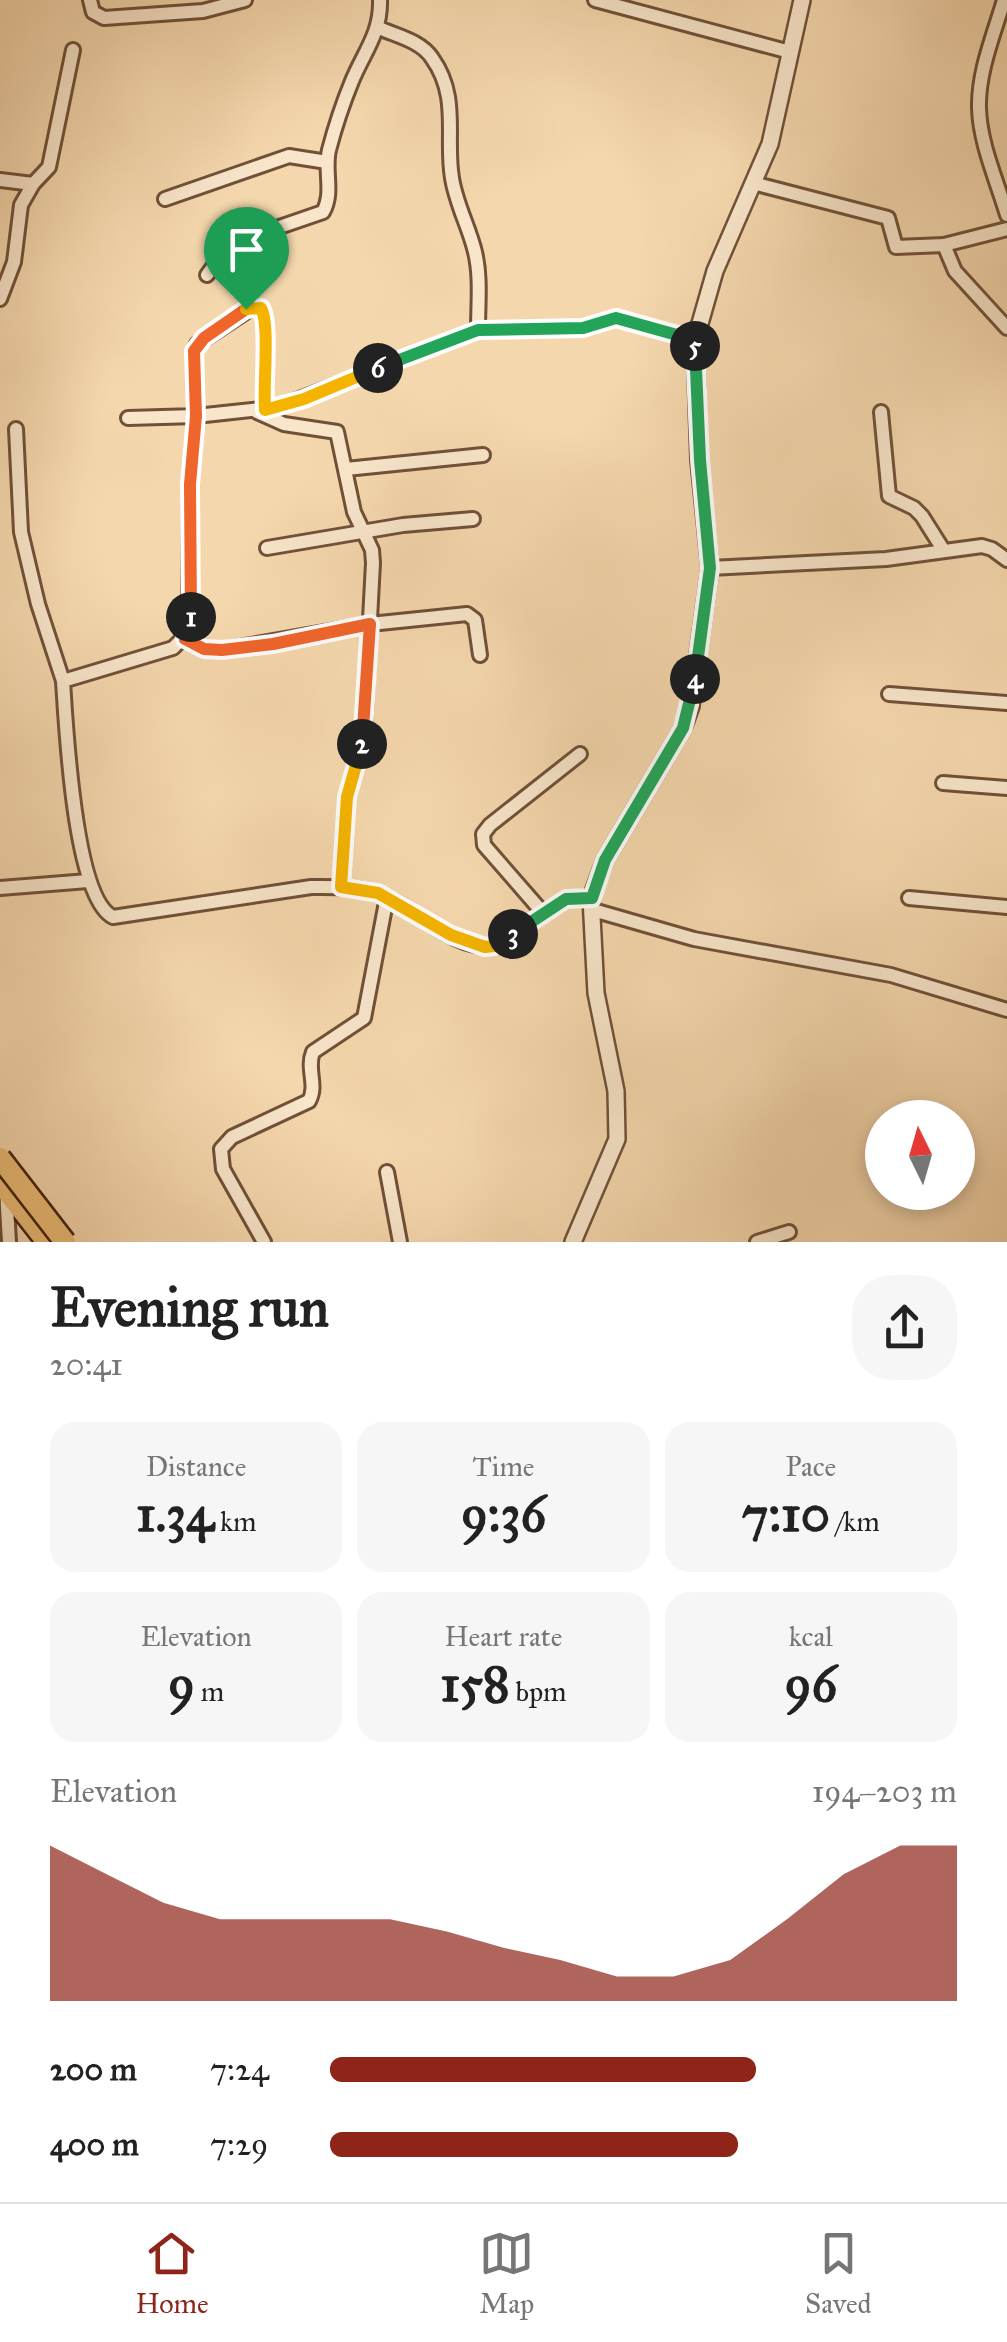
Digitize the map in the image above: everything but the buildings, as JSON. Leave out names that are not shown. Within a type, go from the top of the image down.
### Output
[{"type":"main road","points":[[0,1147],[78,1242]]},
{"type":"main road","points":[[0,1158],[65,1242]]},
{"type":"main road","points":[[3,1185],[47,1242]]},
{"type":"street","points":[[90,0],[93,12],[104,18],[203,11],[245,0]]},
{"type":"street","points":[[207,274],[230,244],[323,212],[329,195],[327,162],[350,86],[379,28],[380,0]]},
{"type":"street","points":[[596,0],[790,52]]},
{"type":"street","points":[[656,16],[661,0]]},
{"type":"street","points":[[573,1242],[617,1139],[616,1090],[596,993],[592,904],[605,860],[687,717],[710,568],[695,340],[715,271],[770,144],[802,0]]},
{"type":"street","points":[[1004,0],[983,74],[979,109],[984,141],[1007,215]]},
{"type":"street","points":[[379,28],[418,44],[432,57],[449,98],[453,124],[450,170],[478,272],[478,330]]},
{"type":"street","points":[[0,299],[14,262],[21,205],[32,184],[49,167],[73,50]]},
{"type":"street","points":[[165,199],[289,156],[327,162]]},
{"type":"street","points":[[0,180],[32,184]]},
{"type":"street","points":[[753,184],[888,218],[896,247],[944,245],[1007,229]]},
{"type":"street","points":[[944,245],[955,270],[1007,328]]},
{"type":"street","points":[[63,681],[173,648],[185,639],[192,624],[190,484],[196,416],[194,351],[197,344],[255,306],[261,308],[266,318],[260,410]]},
{"type":"street","points":[[128,418],[260,410],[304,399],[478,330],[583,328],[616,318],[695,340]]},
{"type":"street","points":[[260,410],[284,424],[337,432],[354,512],[372,550],[364,732],[347,797],[341,887]]},
{"type":"street","points":[[882,412],[889,496],[922,516],[944,552]]},
{"type":"street","points":[[16,429],[21,532],[31,580],[63,681],[70,776],[88,881],[103,912],[121,918],[294,889],[341,887],[386,897],[451,935],[485,947],[494,946],[566,899],[694,939],[891,975],[1007,1010]]},
{"type":"street","points":[[346,470],[483,455]]},
{"type":"street","points":[[267,548],[473,518]]},
{"type":"street","points":[[710,568],[886,560],[982,546],[1007,560]]},
{"type":"street","points":[[185,639],[204,649],[222,650],[370,624],[471,615],[476,620],[480,655]]},
{"type":"street","points":[[888,694],[1007,703]]},
{"type":"street","points":[[544,914],[492,855],[484,844],[483,834],[580,754]]},
{"type":"street","points":[[942,783],[1007,788]]},
{"type":"street","points":[[0,888],[88,881]]},
{"type":"street","points":[[264,1242],[223,1169],[220,1149],[232,1137],[309,1101],[314,1090],[310,1059],[313,1052],[364,1018],[386,897]]},
{"type":"street","points":[[909,898],[1007,907]]},
{"type":"street","points":[[9,1242],[3,1185],[22,1172]]},
{"type":"street","points":[[386,1172],[400,1242]]},
{"type":"street","points":[[757,1242],[790,1232]]},
{"type":"route","points":[[261,308],[266,318],[265,410],[304,399],[478,330],[583,328],[616,318],[695,340],[697,418],[710,568],[691,706],[683,728],[605,860],[592,898],[566,899],[494,946],[485,947],[451,935],[378,893],[341,887],[347,797],[364,732],[370,624],[273,644],[213,651],[185,639],[192,624],[190,484],[196,416],[194,351],[204,338],[246,309],[261,308]]}]
